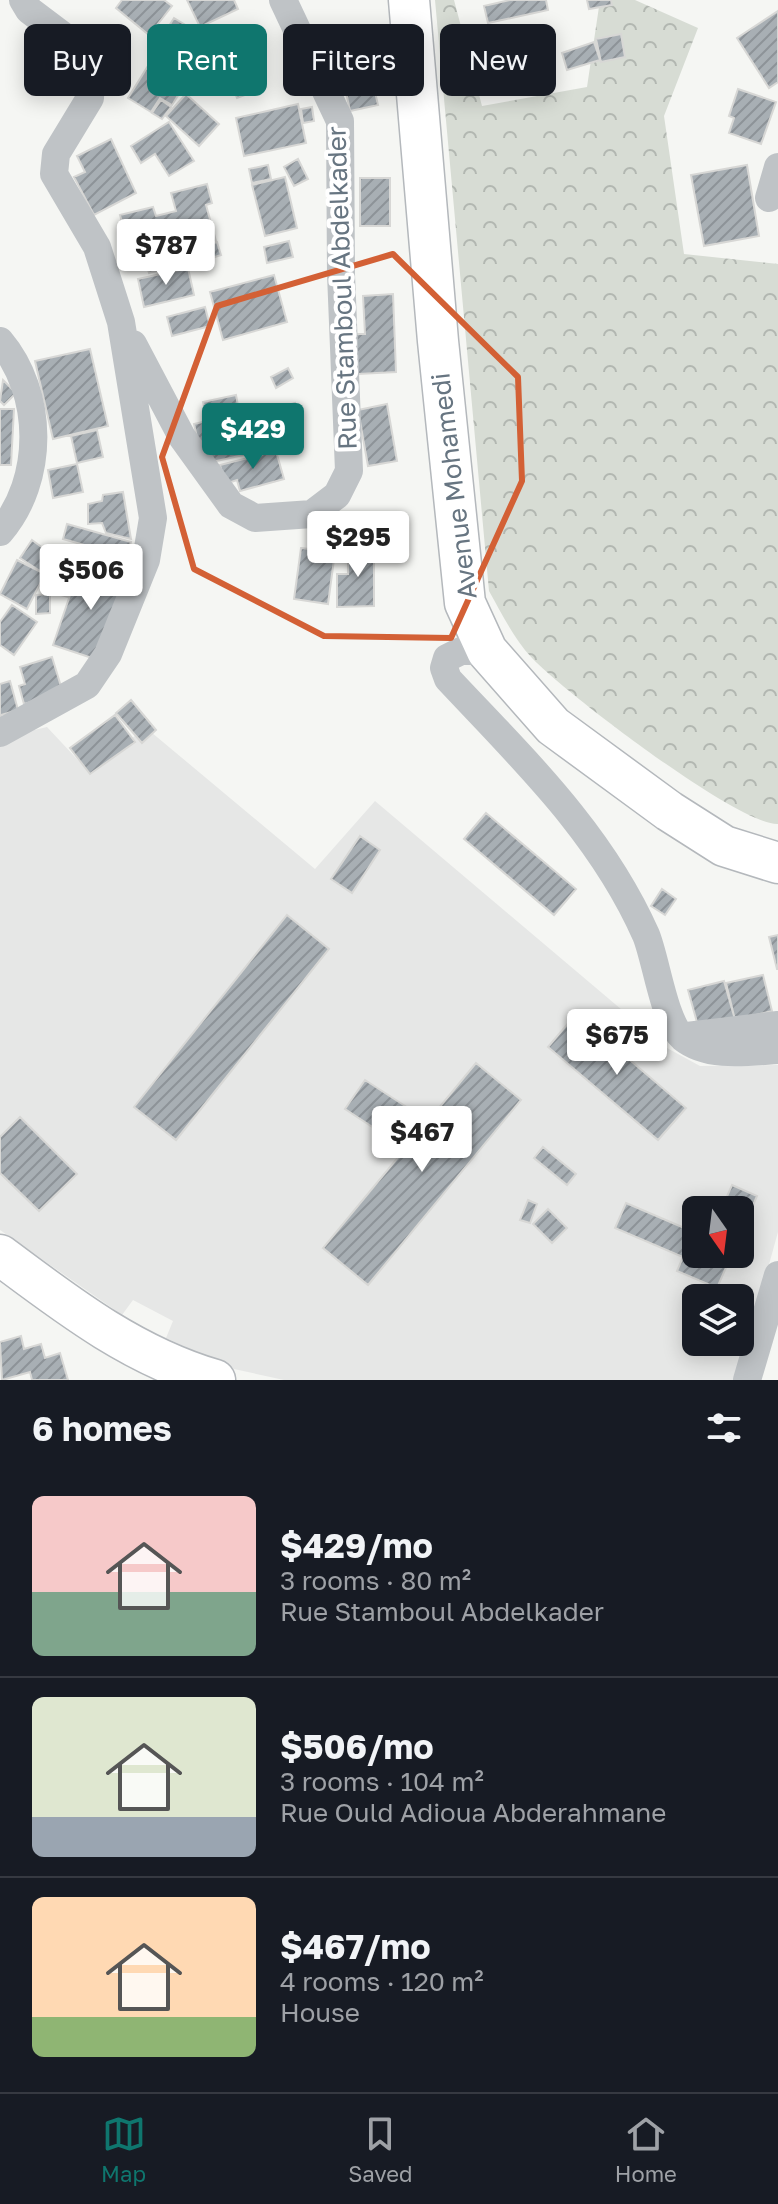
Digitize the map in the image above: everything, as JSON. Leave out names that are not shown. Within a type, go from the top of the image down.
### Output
[{"type":"main road","name":"Avenue Mohamedi","points":[[409,0],[438,341],[465,603],[487,651],[553,726],[669,811],[724,846],[778,863]]},
{"type":"main road","points":[[0,1255],[71,1309],[135,1349],[215,1380]]},
{"type":"street","points":[[0,733],[87,685],[108,654],[146,560],[153,518],[121,322],[97,247],[54,174],[56,154],[90,98],[91,73],[70,41],[29,10],[23,0]]},
{"type":"street","name":"Rue Stamboul Abdelkader","points":[[121,322],[182,437],[231,505],[255,518],[286,518],[312,514],[337,495],[349,471],[341,274],[340,121],[283,0]]},
{"type":"street","points":[[769,198],[778,167]]},
{"type":"street","points":[[0,341],[21,371],[31,402],[33,435],[30,467],[22,497],[0,532]]},
{"type":"street","points":[[487,651],[461,651],[447,658],[444,668],[448,679],[524,758],[592,839],[626,889],[656,957],[667,1006],[681,1037],[706,1049],[741,1053],[778,1050]]},
{"type":"street","points":[[681,1037],[778,1025]]},
{"type":"street","points":[[747,1380],[778,1275]]},
{"type":"highlighted area","points":[[393,254],[518,377],[522,481],[451,638],[324,636],[194,569],[162,457],[217,306]]},
{"type":"shaded area","points":[[47,727],[91,774],[145,727],[315,869],[375,801],[667,1048],[700,1066],[778,1065],[778,1232],[754,1319],[754,1284],[682,1284],[682,1356],[744,1356],[737,1380],[284,1380],[234,1369],[166,1338],[173,1321],[133,1300],[122,1315],[0,1230],[0,738]]},
{"type":"green space","points":[[435,0],[454,0],[460,24],[440,24],[440,55]]},
{"type":"green space","points":[[600,0],[635,0],[698,28],[664,116],[684,254],[778,264],[778,824],[758,819],[727,804],[652,754],[578,698],[526,651],[489,591],[444,96],[479,96],[482,106],[537,96],[556,96],[556,93],[587,87]]},
{"type":"building","points":[[122,0],[164,0],[172,6],[158,24],[147,24],[147,33],[116,8]]},
{"type":"building","points":[[187,0],[234,0],[238,9],[206,24],[199,24]]},
{"type":"building","points":[[510,0],[546,0],[548,10],[488,23],[484,6]]},
{"type":"building","points":[[587,0],[611,0],[612,5],[589,9]]},
{"type":"building","points":[[778,11],[778,82],[769,88],[737,38]]},
{"type":"building","points":[[174,18],[184,24],[170,24]]},
{"type":"building","points":[[621,34],[625,57],[601,62],[596,39]]},
{"type":"building","points":[[594,42],[600,60],[567,70],[562,53]]},
{"type":"building","points":[[147,68],[147,96],[178,96],[172,105],[160,98],[151,112],[128,98]]},
{"type":"building","points":[[738,89],[776,102],[761,144],[729,133],[734,118],[729,116]]},
{"type":"building","points":[[184,96],[188,96],[219,124],[199,146],[166,116]]},
{"type":"building","points":[[347,96],[376,96],[378,105],[350,111]]},
{"type":"building","points":[[161,100],[171,107],[162,119],[152,113]]},
{"type":"building","points":[[298,104],[306,143],[244,156],[236,118]]},
{"type":"building","points":[[312,107],[314,121],[303,123],[301,109]]},
{"type":"building","points":[[169,122],[194,161],[169,176],[155,154],[141,163],[131,146]]},
{"type":"building","points":[[111,139],[136,193],[94,215],[74,177],[85,172],[77,156]]},
{"type":"building","points":[[298,159],[308,179],[294,186],[284,167]]},
{"type":"building","points":[[268,165],[271,179],[252,183],[249,169]]},
{"type":"building","points":[[747,165],[759,236],[704,246],[691,175]]},
{"type":"building","points":[[285,177],[297,228],[265,236],[252,185]]},
{"type":"building","points":[[360,178],[390,178],[390,226],[360,226]]},
{"type":"building","points":[[207,184],[212,203],[206,205],[216,241],[194,247],[198,260],[149,273],[142,248],[130,251],[120,215],[153,207],[156,216],[176,211],[171,193]]},
{"type":"building","points":[[289,241],[293,257],[267,263],[264,247]]},
{"type":"building","points":[[217,242],[221,255],[202,261],[198,248]]},
{"type":"building","points":[[188,268],[194,295],[144,307],[138,279]]},
{"type":"building","points":[[274,275],[287,322],[223,340],[210,292]]},
{"type":"building","points":[[393,294],[396,372],[358,374],[356,334],[365,334],[363,296]]},
{"type":"building","points":[[205,307],[210,326],[172,336],[167,317]]},
{"type":"building","points":[[90,349],[108,426],[53,439],[35,361]]},
{"type":"building","points":[[288,368],[293,378],[276,388],[271,377]]},
{"type":"building","points":[[3,380],[16,393],[4,405],[0,401]]},
{"type":"building","points":[[236,395],[239,411],[252,408],[262,451],[203,464],[194,424],[207,421],[203,402]]},
{"type":"building","points":[[295,403],[299,419],[281,423],[277,408]]},
{"type":"building","points":[[387,404],[397,461],[368,466],[358,410]]},
{"type":"building","points":[[0,409],[14,409],[11,465],[0,465]]},
{"type":"building","points":[[97,430],[103,457],[77,463],[71,436]]},
{"type":"building","points":[[276,451],[284,479],[240,491],[237,480],[225,484],[220,465]]},
{"type":"building","points":[[77,464],[83,492],[53,498],[48,470]]},
{"type":"building","points":[[123,492],[131,539],[106,533],[102,523],[88,524],[88,504],[102,501],[103,495]]},
{"type":"building","points":[[67,524],[131,542],[121,574],[90,565],[95,548],[63,539]]},
{"type":"building","points":[[32,540],[51,554],[40,571],[20,558]]},
{"type":"building","points":[[374,546],[374,606],[337,607],[337,574],[348,574],[348,547]]},
{"type":"building","points":[[56,547],[80,554],[68,597],[44,590]]},
{"type":"building","points":[[301,548],[335,552],[328,604],[294,599]]},
{"type":"building","points":[[17,560],[45,574],[27,609],[0,594]]},
{"type":"building","points":[[81,563],[128,578],[101,661],[53,645]]},
{"type":"building","points":[[50,594],[50,613],[36,614],[36,595]]},
{"type":"building","points":[[12,605],[37,622],[14,655],[0,645],[0,622]]},
{"type":"building","points":[[52,657],[63,693],[24,704],[19,686],[25,684],[20,667]]},
{"type":"building","points":[[10,681],[18,710],[1,715],[4,725],[0,726],[0,684]]},
{"type":"building","points":[[131,700],[156,730],[142,743],[116,713]]},
{"type":"building","points":[[115,715],[135,742],[90,774],[70,748]]},
{"type":"building","points":[[486,813],[576,889],[554,915],[464,839]]},
{"type":"building","points":[[360,836],[380,850],[352,893],[331,879]]},
{"type":"building","points":[[662,889],[676,899],[665,915],[651,906]]},
{"type":"building","points":[[287,915],[329,949],[176,1140],[134,1107]]},
{"type":"building","points":[[778,935],[778,969],[777,969],[769,937]]},
{"type":"building","points":[[763,975],[772,1011],[735,1020],[726,983]]},
{"type":"building","points":[[724,981],[736,1023],[700,1033],[688,990]]},
{"type":"building","points":[[576,1014],[686,1108],[658,1140],[548,1047]]},
{"type":"building","points":[[476,1063],[521,1100],[368,1285],[323,1248]]},
{"type":"building","points":[[365,1080],[419,1115],[400,1145],[345,1109]]},
{"type":"building","points":[[20,1117],[77,1174],[39,1211],[0,1173],[0,1137]]},
{"type":"building","points":[[543,1147],[576,1174],[567,1185],[534,1158]]},
{"type":"building","points":[[732,1185],[757,1196],[754,1203],[754,1196],[727,1196]]},
{"type":"building","points":[[528,1200],[537,1204],[530,1223],[520,1220]]},
{"type":"building","points":[[626,1203],[682,1227],[682,1257],[615,1228]]},
{"type":"building","points":[[548,1209],[567,1228],[552,1243],[533,1224]]},
{"type":"building","points":[[682,1259],[682,1268],[726,1268],[719,1284],[708,1284],[677,1271]]},
{"type":"building","points":[[21,1336],[24,1349],[41,1344],[45,1358],[60,1353],[68,1380],[32,1380],[30,1372],[2,1380],[0,1342]]}]
